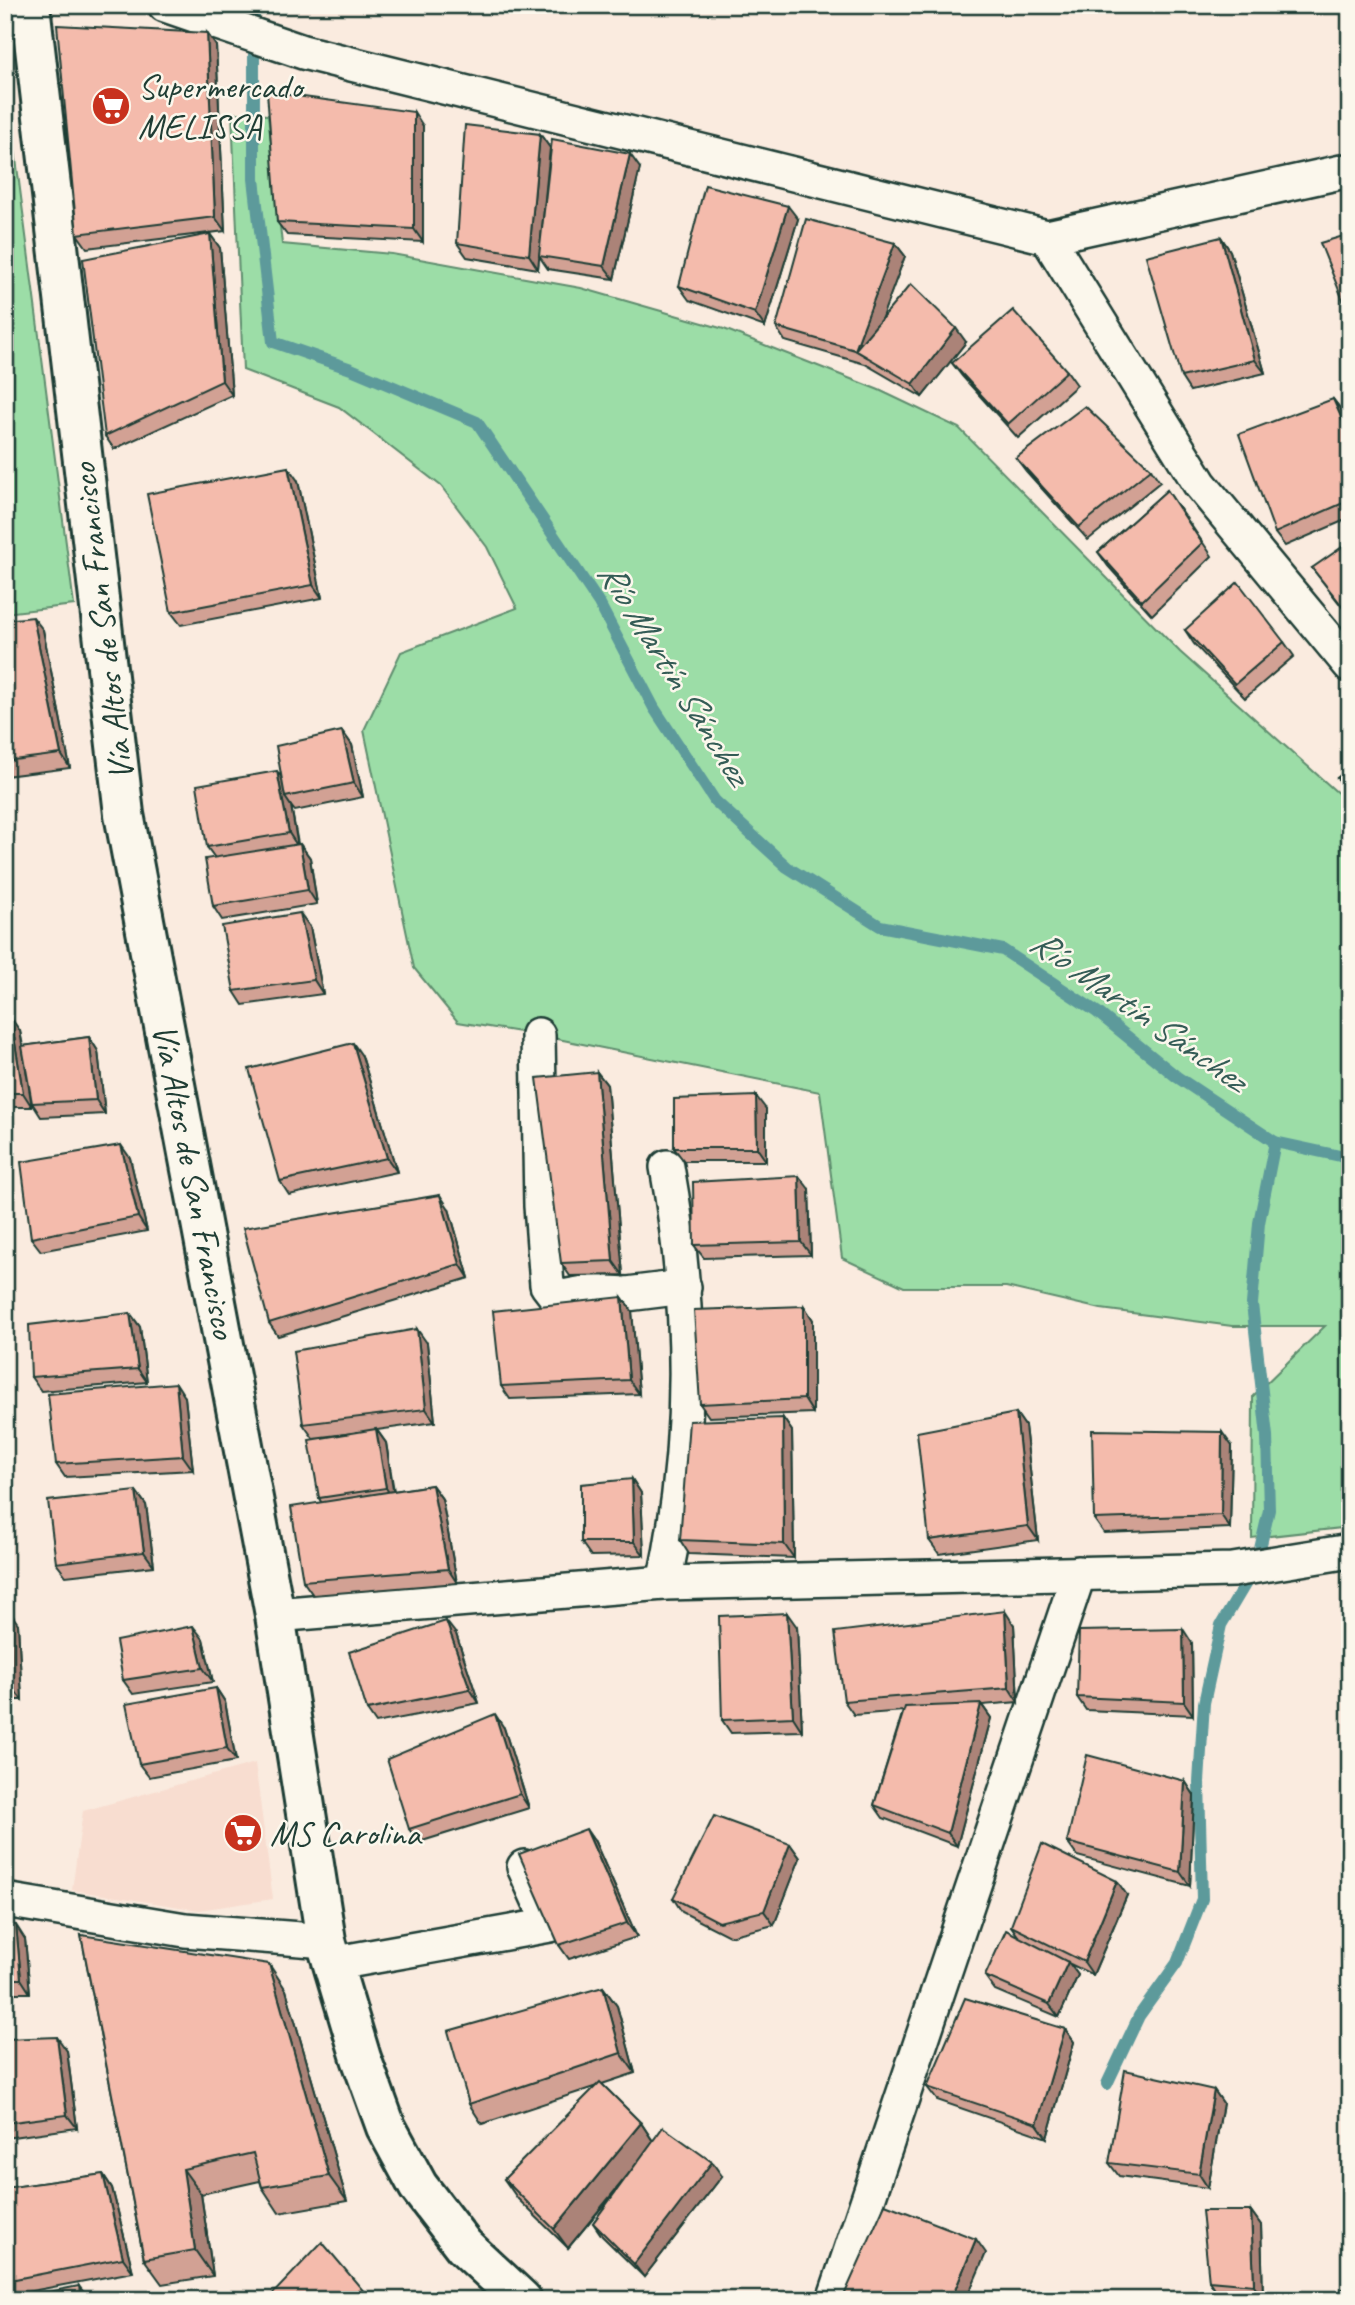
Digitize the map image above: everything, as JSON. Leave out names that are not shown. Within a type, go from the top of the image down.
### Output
[{"type":"street","name":"Vía Altos de San Francisco","points":[[30,5],[124,814],[275,1615],[329,1952],[386,2127],[418,2186],[464,2246],[522,2300]]},
{"type":"street","points":[[166,5],[303,51],[1047,237],[1350,170]]},
{"type":"street","points":[[1047,237],[1200,484],[1350,665]]},
{"type":"street","points":[[538,1035],[541,1206],[547,1285],[557,1298],[590,1292],[627,1294],[684,1287]]},
{"type":"street","points":[[664,1583],[675,1524],[687,1376],[684,1287],[667,1167]]},
{"type":"street","points":[[275,1615],[664,1583],[1233,1570],[1350,1551]]},
{"type":"street","points":[[834,2300],[1079,1573]]},
{"type":"street","points":[[5,1900],[329,1952],[550,1925],[524,1867]]},
{"type":"shaded area","points":[[255,1763],[273,1899],[199,1910],[72,1890],[83,1811]]},
{"type":"green space","points":[[5,74],[74,605],[5,613]]},
{"type":"green space","points":[[232,113],[268,115],[282,244],[392,254],[581,288],[724,329],[879,390],[959,428],[1180,652],[1350,804],[1350,1527],[1252,1538],[1253,1396],[1325,1326],[1232,1326],[1101,1309],[1006,1287],[904,1287],[842,1258],[820,1092],[538,1035],[458,1022],[414,968],[364,730],[401,652],[517,608],[487,547],[441,486],[339,407],[243,370]]},
{"type":"building","points":[[57,25],[207,33],[215,217],[77,234]]},
{"type":"building","points":[[267,92],[414,112],[414,229],[277,222]]},
{"type":"building","points":[[465,125],[540,134],[529,255],[457,243]]},
{"type":"building","points":[[552,139],[630,154],[604,266],[539,256]]},
{"type":"building","points":[[705,185],[788,206],[755,313],[679,286]]},
{"type":"building","points":[[806,219],[895,243],[855,350],[776,327]]},
{"type":"building","points":[[210,234],[222,381],[105,436],[83,259]]},
{"type":"building","points":[[1350,234],[1350,309],[1347,310],[1320,243]]},
{"type":"building","points":[[1221,237],[1255,360],[1181,377],[1146,256]]},
{"type":"building","points":[[911,284],[956,328],[913,384],[855,350]]},
{"type":"building","points":[[1013,310],[1067,371],[1008,424],[952,363]]},
{"type":"building","points":[[1333,399],[1350,437],[1350,500],[1275,533],[1239,434]]},
{"type":"building","points":[[1085,406],[1151,469],[1079,527],[1016,458]]},
{"type":"building","points":[[288,467],[313,585],[171,612],[147,494]]},
{"type":"building","points":[[1167,490],[1202,543],[1142,601],[1098,552]]},
{"type":"building","points":[[1345,545],[1350,550],[1350,601],[1344,608],[1312,568]]},
{"type":"building","points":[[1238,582],[1284,642],[1235,684],[1185,630]]},
{"type":"building","points":[[33,617],[61,754],[5,761],[5,620]]},
{"type":"building","points":[[342,731],[354,783],[285,797],[276,746]]},
{"type":"building","points":[[1350,768],[1350,790],[1337,778]]},
{"type":"building","points":[[277,771],[289,833],[207,847],[197,785]]},
{"type":"building","points":[[300,844],[308,890],[213,906],[205,859]]},
{"type":"building","points":[[300,913],[314,980],[234,991],[222,926]]},
{"type":"building","points":[[5,1018],[11,1018],[23,1093],[5,1093]]},
{"type":"building","points":[[89,1037],[96,1100],[32,1103],[22,1046]]},
{"type":"building","points":[[353,1043],[387,1158],[280,1181],[249,1069]]},
{"type":"building","points":[[597,1072],[613,1261],[561,1263],[537,1078]]},
{"type":"building","points":[[756,1096],[757,1148],[674,1148],[674,1099]]},
{"type":"building","points":[[121,1145],[138,1217],[31,1238],[21,1162]]},
{"type":"building","points":[[799,1176],[801,1242],[694,1245],[693,1182]]},
{"type":"building","points":[[440,1195],[460,1264],[269,1323],[243,1228]]},
{"type":"building","points":[[622,1297],[629,1380],[501,1386],[493,1311]]},
{"type":"building","points":[[804,1306],[804,1399],[700,1404],[694,1310]]},
{"type":"building","points":[[130,1313],[138,1369],[31,1377],[29,1325]]},
{"type":"building","points":[[417,1329],[426,1409],[303,1424],[293,1351]]},
{"type":"building","points":[[176,1383],[183,1456],[56,1464],[48,1394]]},
{"type":"building","points":[[1016,1413],[1028,1526],[929,1540],[917,1432]]},
{"type":"building","points":[[783,1418],[784,1544],[680,1540],[689,1421]]},
{"type":"building","points":[[376,1429],[386,1488],[319,1498],[309,1440]]},
{"type":"building","points":[[1092,1430],[1222,1432],[1221,1515],[1094,1519]]},
{"type":"building","points":[[632,1479],[634,1542],[581,1542],[581,1484]]},
{"type":"building","points":[[432,1485],[448,1569],[303,1581],[291,1507]]},
{"type":"building","points":[[136,1491],[144,1552],[56,1563],[48,1501]]},
{"type":"building","points":[[5,1610],[9,1610],[12,1687],[5,1687]]},
{"type":"building","points":[[1005,1611],[1009,1688],[844,1701],[835,1632]]},
{"type":"building","points":[[787,1613],[793,1717],[722,1720],[719,1616]]},
{"type":"building","points":[[446,1621],[470,1689],[367,1710],[349,1652]]},
{"type":"building","points":[[193,1626],[203,1668],[123,1680],[116,1641]]},
{"type":"building","points":[[1183,1629],[1184,1702],[1077,1697],[1079,1631]]},
{"type":"building","points":[[216,1688],[227,1748],[139,1764],[126,1704]]},
{"type":"building","points":[[981,1704],[948,1833],[874,1805],[905,1707]]},
{"type":"building","points":[[495,1714],[520,1794],[409,1829],[387,1759]]},
{"type":"building","points":[[1087,1755],[1185,1781],[1180,1872],[1067,1842]]},
{"type":"building","points":[[714,1816],[790,1844],[764,1911],[719,1922],[673,1898]]},
{"type":"building","points":[[586,1829],[627,1923],[559,1945],[519,1854]]},
{"type":"building","points":[[1042,1844],[1117,1881],[1084,1962],[1011,1926]]},
{"type":"building","points":[[5,1924],[16,1925],[21,1979],[5,1979]]},
{"type":"building","points":[[1006,1930],[1068,1962],[1049,2004],[985,1976]]},
{"type":"building","points":[[81,1935],[269,1964],[329,2176],[262,2187],[253,2153],[183,2169],[195,2250],[144,2259]]},
{"type":"building","points":[[603,1987],[621,2053],[469,2104],[448,2031]]},
{"type":"building","points":[[965,1998],[1065,2029],[1037,2124],[927,2087]]},
{"type":"building","points":[[57,2037],[67,2115],[5,2123],[5,2039]]},
{"type":"building","points":[[1125,2070],[1214,2090],[1199,2174],[1109,2163]]},
{"type":"building","points":[[600,2082],[641,2123],[554,2229],[504,2179]]},
{"type":"building","points":[[663,2127],[712,2162],[634,2264],[593,2223]]},
{"type":"building","points":[[103,2174],[123,2258],[5,2281],[5,2188]]},
{"type":"building","points":[[885,2204],[976,2239],[951,2300],[842,2300]]},
{"type":"building","points":[[1202,2211],[1251,2211],[1254,2285],[1209,2281]]},
{"type":"building","points":[[322,2242],[371,2300],[267,2300]]},
{"type":"building","points":[[79,2286],[81,2300],[8,2300]]},
{"type":"building","points":[[1350,2288],[1350,2300],[1343,2300],[1342,2289]]},
{"type":"waterway","name":"Río Martín Sánchez","points":[[254,5],[254,179],[273,342],[351,369],[477,422],[599,603],[654,708],[715,801],[787,867],[880,926],[1003,950],[1097,1012],[1177,1077],[1275,1142],[1340,1156],[1350,1152]]},
{"type":"waterway","points":[[1107,2084],[1139,2016],[1177,1963],[1202,1899],[1199,1782],[1204,1703],[1221,1625],[1256,1566],[1269,1510],[1267,1436],[1252,1304],[1259,1223],[1275,1142]]},
{"type":"place","name":"Supermercado MELISSA","points":[[111,106]]},
{"type":"place","name":"MS Carolina","points":[[243,1833]]}]
